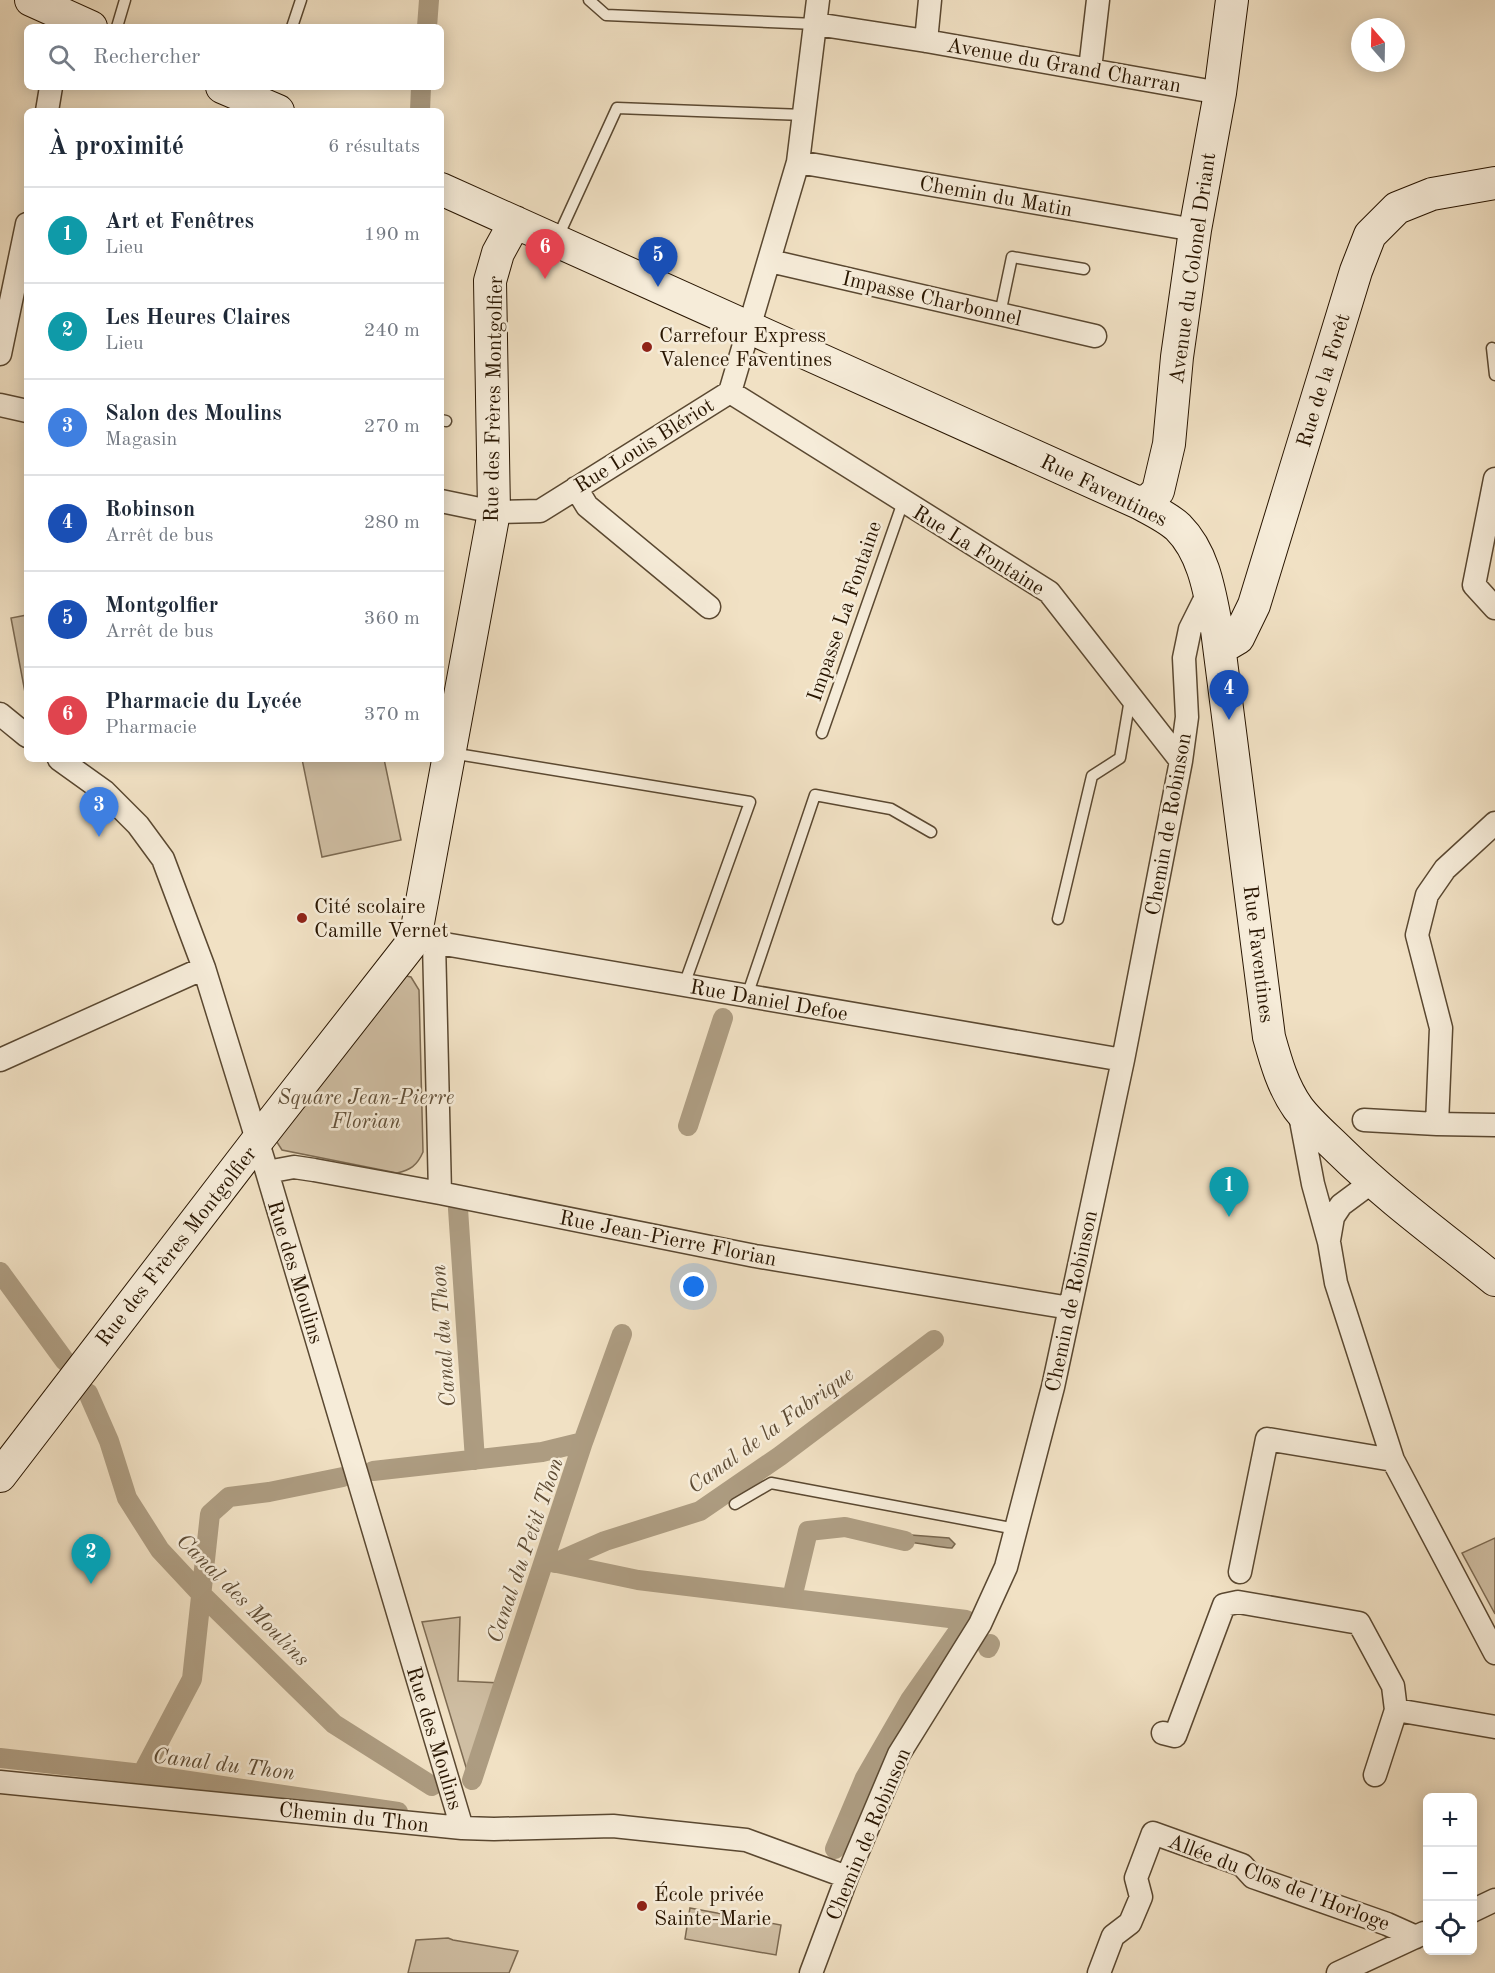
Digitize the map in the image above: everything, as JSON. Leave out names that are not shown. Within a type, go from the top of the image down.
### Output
[{"type":"street","points":[[31,0],[73,23]]},
{"type":"street","name":"Rue Louis Blériot","points":[[444,502],[494,513],[540,511],[730,392],[798,162],[818,0]]},
{"type":"street","points":[[926,41],[930,0]]},
{"type":"street","points":[[1089,69],[1098,0]]},
{"type":"street","points":[[1220,93],[1232,0]]},
{"type":"street","name":"Avenue du Grand Charran","points":[[816,24],[1220,93]]},
{"type":"street","points":[[48,108],[50,90]]},
{"type":"street","points":[[230,90],[270,104]]},
{"type":"street","name":"Avenue du Colonel Driant","points":[[1138,503],[1150,499],[1158,491],[1169,444],[1177,357],[1195,230],[1220,93]]},
{"type":"street","name":"Chemin du Matin","points":[[798,162],[1195,230]]},
{"type":"street","name":"Rue de la Forêt","points":[[1221,648],[1238,638],[1254,604],[1356,271],[1370,235],[1397,208],[1432,195],[1495,183]]},
{"type":"street","name":"Rue Faventines","points":[[444,190],[1138,503],[1177,526],[1198,555],[1209,591],[1221,648],[1269,1037],[1277,1067],[1287,1090],[1299,1109],[1315,1127],[1372,1182],[1495,1280]]},
{"type":"street","name":"Rue des Frères Montgolfier","points":[[0,1476],[257,1140],[424,940],[449,753],[494,513],[490,281],[498,253],[515,222]]},
{"type":"street","points":[[0,354],[24,238]]},
{"type":"street","name":"Impasse Charbonnel","points":[[770,261],[1095,336]]},
{"type":"street","name":"Rue La Fontaine","points":[[730,392],[1049,592],[1181,761]]},
{"type":"street","points":[[0,405],[24,410]]},
{"type":"street","name":"Avenue du Colonel Driant","points":[[1169,444],[1186,536]]},
{"type":"street","points":[[1495,479],[1474,585],[1495,608]]},
{"type":"street","points":[[576,488],[587,506],[710,607]]},
{"type":"street","name":"Chemin de Robinson","points":[[811,1973],[847,1877],[899,1754],[980,1624],[1006,1568],[1053,1387],[1123,1060],[1181,761],[1187,717],[1184,658],[1190,629],[1209,591]]},
{"type":"street","points":[[0,714],[24,734]]},
{"type":"street","name":"Rue des Moulins","points":[[63,762],[105,792],[138,825],[163,859],[204,968],[468,1828]]},
{"type":"street","points":[[1437,1124],[1441,1028],[1417,935],[1427,896],[1445,869],[1495,823]]},
{"type":"street","points":[[424,940],[440,1193]]},
{"type":"street","name":"Rue Daniel Defoe","points":[[424,940],[1123,1060]]},
{"type":"street","points":[[0,1060],[204,968]]},
{"type":"street","points":[[1299,1109],[1313,1184],[1329,1242],[1336,1283],[1393,1461],[1495,1653]]},
{"type":"street","points":[[1364,1120],[1495,1125]]},
{"type":"street","name":"Rue Jean-Pierre Florian","points":[[267,1172],[294,1167],[440,1193],[755,1256],[1070,1308]]},
{"type":"street","points":[[1329,1242],[1333,1217],[1341,1205],[1372,1182]]},
{"type":"street","points":[[1240,1572],[1267,1439],[1393,1461]]},
{"type":"street","points":[[1163,1734],[1175,1736],[1224,1605],[1238,1602],[1359,1623],[1393,1686],[1396,1710],[1375,1775]]},
{"type":"street","points":[[1396,1710],[1495,1727]]},
{"type":"street","name":"Chemin du Thon","points":[[0,1782],[468,1828],[613,1826],[747,1840],[847,1877]]},
{"type":"street","name":"Allée du Clos de l'Horloge","points":[[1099,1973],[1113,1936],[1130,1923],[1141,1897],[1136,1878],[1153,1833],[1242,1865],[1253,1877],[1422,1934]]},
{"type":"street","points":[[1477,1909],[1495,1900]]},
{"type":"street","name":"Allée du Clos de l'Horloge","points":[[1338,1973],[1422,1934]]},
{"type":"lane","points":[[118,24],[125,0]]},
{"type":"lane","points":[[293,24],[301,0]]},
{"type":"lane","points":[[589,0],[606,15],[816,24]]},
{"type":"lane","points":[[556,240],[617,108],[805,115]]},
{"type":"lane","points":[[1000,314],[1012,257],[1084,269]]},
{"type":"lane","points":[[1492,348],[1495,375]]},
{"type":"lane","name":"Impasse La Fontaine","points":[[822,733],[903,502]]},
{"type":"lane","points":[[1058,919],[1092,776],[1120,758],[1130,696]]},
{"type":"lane","points":[[449,753],[750,802],[684,985]]},
{"type":"lane","points":[[747,996],[815,795],[891,809],[931,832]]},
{"type":"lane","points":[[735,1504],[771,1483],[1016,1529]]},
{"type":"green space","points":[[24,616],[24,687],[11,618]]},
{"type":"green space","points":[[303,762],[385,762],[401,840],[322,857]]},
{"type":"green space","name":"Square Jean-Pierre Florian","points":[[401,975],[411,977],[419,990],[423,1152],[416,1164],[397,1173],[282,1150],[275,1139]]},
{"type":"green space","points":[[1495,1538],[1495,1614],[1462,1553]]},
{"type":"green space","points":[[460,1617],[458,1681],[501,1683],[469,1777],[422,1622]]},
{"type":"green space","points":[[690,1908],[781,1925],[776,1955],[685,1939]]},
{"type":"green space","points":[[448,1938],[518,1951],[509,1973],[408,1973],[416,1940]]},
{"type":"shaded area","points":[[911,1535],[949,1538],[955,1544],[952,1548],[903,1542]]},
{"type":"waterway","points":[[427,24],[429,0]]},
{"type":"waterway","points":[[420,108],[421,90]]},
{"type":"waterway","name":"Canal du Petit Thon","points":[[688,1126],[723,1018]]},
{"type":"waterway","name":"Canal du Thon","points":[[458,1209],[475,1460]]},
{"type":"waterway","name":"Canal des Moulins","points":[[0,1272],[65,1361]]},
{"type":"waterway","name":"Canal du Petit Thon","points":[[472,1780],[583,1442],[622,1334]]},
{"type":"waterway","name":"Canal de la Fabrique","points":[[555,1563],[605,1541],[700,1511],[780,1456],[934,1340]]},
{"type":"waterway","name":"Canal des Moulins","points":[[88,1393],[109,1441],[127,1498],[160,1550],[202,1595],[334,1724],[432,1786]]},
{"type":"waterway","name":"Canal du Thon","points":[[373,1471],[542,1452],[583,1442]]},
{"type":"waterway","points":[[142,1774],[192,1679],[210,1514],[229,1497],[269,1492],[343,1477]]},
{"type":"waterway","name":"Canal de la Fabrique","points":[[792,1598],[808,1531],[845,1527],[905,1541]]},
{"type":"waterway","name":"Canal de la Fabrique","points":[[557,1563],[638,1580],[966,1620],[910,1700],[865,1778],[835,1849]]},
{"type":"waterway","name":"Canal de la Fabrique","points":[[988,1648],[990,1644]]},
{"type":"waterway","name":"Canal du Thon","points":[[0,1758],[142,1774],[398,1812]]},
{"type":"place","name":"Pharmacie du Lycée","points":[[545,279]]},
{"type":"place","name":"Montgolfier","points":[[658,287]]},
{"type":"place","name":"Carrefour Express Valence Faventines","points":[[647,347]]},
{"type":"place","name":"Robinson","points":[[1229,720]]},
{"type":"place","name":"Salon des Moulins","points":[[99,837]]},
{"type":"place","name":"Cité scolaire Camille Vernet","points":[[302,918]]},
{"type":"place","name":"Art et Fenêtres","points":[[1229,1217]]},
{"type":"place","name":"Les Heures Claires","points":[[91,1584]]},
{"type":"place","name":"École privée Sainte-Marie","points":[[642,1906]]}]
